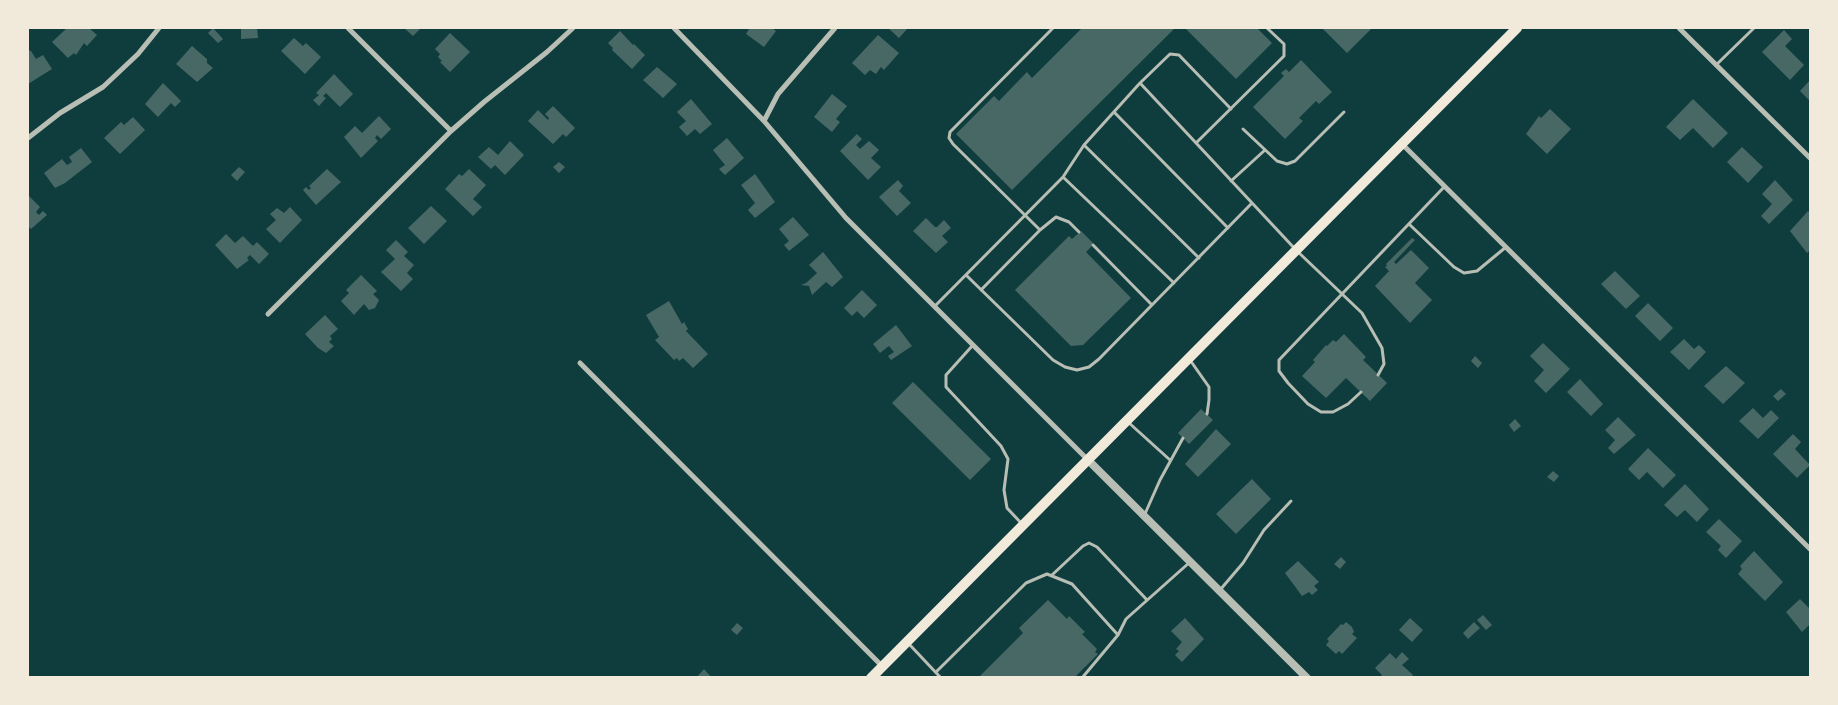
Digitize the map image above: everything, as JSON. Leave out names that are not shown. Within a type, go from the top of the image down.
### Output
[{"type":"main road","points":[[871,678],[1022,524],[1402,144],[1510,30]]},
{"type":"street","points":[[28,138],[60,114],[103,87],[138,54],[159,28]]},
{"type":"street","points":[[348,28],[450,131]]},
{"type":"street","points":[[268,314],[450,131],[547,52],[573,28]]},
{"type":"street","points":[[674,28],[764,121],[846,218],[1307,678]]},
{"type":"street","points":[[764,121],[778,94],[835,28]]},
{"type":"street","points":[[1679,28],[1810,158]]},
{"type":"street","points":[[1402,144],[1507,246],[1810,549]]},
{"type":"street","points":[[580,364],[882,666]]},
{"type":"lane","points":[[1040,230],[949,138],[950,132],[1053,28]]},
{"type":"lane","points":[[1196,143],[1284,56],[1286,50],[1284,44],[1267,28]]},
{"type":"lane","points":[[1716,65],[1754,28]]},
{"type":"lane","points":[[934,306],[1063,178],[1073,159],[1084,145],[1170,54],[1179,55],[1231,109]]},
{"type":"lane","points":[[1140,84],[1296,250],[1362,313],[1382,348],[1384,364],[1378,375]]},
{"type":"lane","points":[[1114,112],[1228,228]]},
{"type":"lane","points":[[1243,129],[1277,161],[1291,163],[1344,112]]},
{"type":"lane","points":[[1084,145],[1199,258]]},
{"type":"lane","points":[[1231,181],[1265,150]]},
{"type":"lane","points":[[1063,178],[1174,283]]},
{"type":"lane","points":[[1361,392],[1348,404],[1332,412],[1321,412],[1308,404],[1288,383],[1280,371],[1279,360],[1445,186]]},
{"type":"lane","points":[[966,275],[1054,360],[1065,367],[1078,370],[1089,367],[1099,359],[1252,203]]},
{"type":"lane","points":[[981,290],[1040,230],[1056,218],[1070,222],[1079,232]]},
{"type":"lane","points":[[1409,224],[1454,267],[1464,273],[1477,271],[1507,246]]},
{"type":"lane","points":[[1092,245],[1152,305]]},
{"type":"lane","points":[[973,345],[946,375],[946,387],[1001,446],[1008,459],[1004,490],[1006,508],[1022,524]]},
{"type":"lane","points":[[1188,358],[1208,387],[1209,400],[1206,414]]},
{"type":"lane","points":[[1126,420],[1170,460]]},
{"type":"lane","points":[[1144,517],[1170,460],[1183,438]]},
{"type":"lane","points":[[1220,592],[1243,563],[1264,530],[1291,501]]},
{"type":"lane","points":[[1052,575],[1089,543],[1097,547],[1147,600]]},
{"type":"lane","points":[[1082,678],[1118,635],[1126,619],[1190,562]]},
{"type":"lane","points":[[936,672],[1026,583],[1048,574],[1072,584],[1118,635]]},
{"type":"lane","points":[[906,641],[941,678]]},
{"type":"building","points":[[67,28],[89,28],[97,35],[87,46],[84,43],[76,55],[74,53],[68,58],[52,42]]},
{"type":"building","points":[[213,28],[223,39],[218,43],[208,33]]},
{"type":"building","points":[[241,28],[257,28],[258,38],[241,39]]},
{"type":"building","points":[[404,28],[421,28],[413,36]]},
{"type":"building","points":[[747,28],[772,28],[776,31],[764,47],[746,34],[749,29]]},
{"type":"building","points":[[888,28],[908,28],[899,38]]},
{"type":"building","points":[[1082,28],[1175,28],[1012,190],[956,134],[994,96],[999,101],[1027,72],[1032,78]]},
{"type":"building","points":[[1185,28],[1257,28],[1272,43],[1236,79]]},
{"type":"building","points":[[1322,28],[1372,28],[1347,53]]},
{"type":"building","points":[[1784,30],[1792,39],[1785,46],[1804,65],[1790,80],[1762,52]]},
{"type":"building","points":[[620,31],[645,55],[632,69],[612,50],[613,48],[608,43]]},
{"type":"building","points":[[450,33],[470,52],[450,72],[440,62],[442,61],[438,57],[440,54],[435,49]]},
{"type":"building","points":[[878,35],[899,53],[884,70],[881,67],[876,74],[870,70],[865,75],[852,63]]},
{"type":"building","points":[[294,38],[303,46],[306,43],[321,57],[305,74],[281,51]]},
{"type":"building","points":[[192,46],[207,59],[207,63],[213,68],[197,82],[176,64]]},
{"type":"building","points":[[28,50],[31,51],[36,59],[43,55],[52,69],[28,84]]},
{"type":"building","points":[[1301,60],[1332,92],[1319,104],[1316,101],[1299,118],[1303,121],[1285,139],[1253,107],[1284,76],[1281,73],[1286,69],[1289,72]]},
{"type":"building","points":[[657,67],[677,84],[663,98],[643,80]]},
{"type":"building","points":[[334,74],[353,94],[340,107],[326,93],[323,96],[326,98],[319,106],[313,100],[319,95],[316,93]]},
{"type":"building","points":[[1810,80],[1810,101],[1800,91]]},
{"type":"building","points":[[163,83],[181,101],[175,107],[171,103],[158,117],[145,104]]},
{"type":"building","points":[[832,94],[847,106],[836,119],[840,122],[832,132],[814,117]]},
{"type":"building","points":[[691,99],[712,124],[700,134],[695,129],[687,136],[679,127],[686,121],[677,112]]},
{"type":"building","points":[[1693,99],[1728,133],[1713,148],[1693,128],[1680,140],[1666,127]]},
{"type":"building","points":[[553,106],[575,128],[566,137],[563,134],[553,144],[528,121],[538,110],[548,120],[549,118],[545,114]]},
{"type":"building","points":[[1550,109],[1571,129],[1547,154],[1526,134],[1539,116],[1541,118]]},
{"type":"building","points":[[379,116],[391,129],[381,139],[377,135],[375,138],[378,141],[361,158],[344,137],[355,126],[362,133]]},
{"type":"building","points":[[133,117],[145,130],[120,154],[104,138],[121,122],[124,125]]},
{"type":"building","points":[[857,134],[862,139],[856,145],[860,149],[869,141],[879,150],[871,158],[881,167],[868,180],[840,151]]},
{"type":"building","points":[[727,138],[744,158],[725,175],[719,169],[725,165],[713,150]]},
{"type":"building","points":[[510,141],[524,155],[505,175],[495,165],[491,169],[478,157],[489,147],[498,155]]},
{"type":"building","points":[[1742,147],[1763,167],[1748,183],[1727,162]]},
{"type":"building","points":[[81,148],[92,162],[65,183],[55,188],[44,173],[62,159],[67,165],[72,162],[69,157]]},
{"type":"building","points":[[559,162],[565,167],[559,173],[553,167]]},
{"type":"building","points":[[239,167],[245,172],[237,181],[231,175]]},
{"type":"building","points":[[327,169],[341,182],[316,205],[303,190],[306,187],[309,190],[311,188],[309,186]]},
{"type":"building","points":[[469,169],[486,185],[473,199],[482,207],[473,216],[445,189],[459,174],[462,176]]},
{"type":"building","points":[[755,174],[775,202],[755,218],[748,210],[755,203],[741,185]]},
{"type":"building","points":[[898,180],[903,186],[899,191],[911,203],[897,216],[879,197]]},
{"type":"building","points":[[1775,180],[1793,200],[1769,224],[1761,216],[1772,204],[1762,194]]},
{"type":"building","points":[[28,195],[40,207],[36,212],[39,215],[43,211],[47,215],[31,229],[28,226]]},
{"type":"building","points":[[431,206],[447,221],[424,244],[408,228]]},
{"type":"building","points":[[290,207],[302,220],[280,243],[266,229],[276,220],[270,214],[277,208],[284,213]]},
{"type":"building","points":[[1808,211],[1810,213],[1810,250],[1807,253],[1790,231]]},
{"type":"building","points":[[793,217],[809,235],[789,251],[784,245],[789,241],[779,229]]},
{"type":"building","points":[[926,218],[935,227],[944,220],[951,228],[942,236],[948,242],[936,253],[913,231]]},
{"type":"building","points":[[1081,231],[1094,244],[1086,252],[1131,298],[1083,345],[1071,346],[1015,290],[1069,236],[1072,239]]},
{"type":"building","points":[[226,234],[235,243],[243,236],[253,246],[257,242],[269,254],[259,264],[250,255],[247,258],[249,260],[237,269],[215,245]]},
{"type":"building","points":[[1412,238],[1415,240],[1394,262],[1396,264],[1411,250],[1429,268],[1415,283],[1432,300],[1410,323],[1375,286],[1389,271],[1385,267],[1387,266],[1386,264]]},
{"type":"building","points":[[396,240],[408,252],[404,256],[414,265],[407,273],[413,279],[401,291],[381,272],[395,259],[386,250]]},
{"type":"building","points":[[823,252],[843,277],[832,287],[826,282],[812,295],[809,286],[801,285],[817,273],[809,265]]},
{"type":"building","points":[[1615,271],[1640,296],[1626,309],[1601,284]]},
{"type":"building","points":[[361,275],[377,291],[373,294],[379,300],[375,308],[369,310],[364,304],[354,315],[341,301],[349,293],[346,290]]},
{"type":"building","points":[[862,290],[877,305],[864,318],[857,311],[852,316],[844,308]]},
{"type":"building","points":[[669,301],[682,324],[684,322],[688,329],[686,331],[708,354],[693,368],[683,358],[679,361],[677,358],[674,360],[655,340],[659,337],[646,315]]},
{"type":"building","points":[[1648,303],[1673,328],[1660,341],[1635,316]]},
{"type":"building","points":[[325,315],[338,329],[330,336],[332,339],[329,342],[334,346],[326,353],[318,348],[305,334]]},
{"type":"building","points":[[896,325],[912,346],[891,360],[888,356],[894,352],[889,346],[880,353],[873,344]]},
{"type":"building","points":[[1344,334],[1366,357],[1363,360],[1387,383],[1370,401],[1346,378],[1326,398],[1302,376],[1315,362],[1313,360],[1326,345],[1333,340],[1336,342]]},
{"type":"building","points":[[1684,339],[1694,349],[1699,345],[1706,352],[1689,370],[1670,352]]},
{"type":"building","points":[[1543,343],[1570,369],[1546,393],[1534,381],[1544,370],[1530,356]]},
{"type":"building","points":[[1475,356],[1482,363],[1478,368],[1471,361]]},
{"type":"building","points":[[1726,366],[1745,383],[1723,404],[1704,386]]},
{"type":"building","points":[[1580,379],[1603,404],[1591,416],[1567,392]]},
{"type":"building","points":[[913,382],[991,459],[970,480],[892,403]]},
{"type":"building","points":[[1781,389],[1786,394],[1778,401],[1773,396]]},
{"type":"building","points":[[1753,408],[1763,418],[1771,410],[1779,418],[1758,439],[1739,421]]},
{"type":"building","points":[[1201,409],[1213,420],[1189,444],[1178,433]]},
{"type":"building","points":[[1618,417],[1636,435],[1614,454],[1608,448],[1615,440],[1605,430]]},
{"type":"building","points":[[1515,419],[1521,426],[1514,432],[1509,425]]},
{"type":"building","points":[[1216,429],[1231,444],[1198,477],[1185,464]]},
{"type":"building","points":[[1793,434],[1801,442],[1795,449],[1810,465],[1797,478],[1773,454]]},
{"type":"building","points":[[1648,448],[1676,475],[1663,488],[1647,472],[1639,480],[1628,469]]},
{"type":"building","points":[[1553,471],[1559,476],[1554,482],[1547,477]]},
{"type":"building","points":[[1252,479],[1271,499],[1236,534],[1216,514]]},
{"type":"building","points":[[1685,484],[1709,509],[1697,522],[1685,510],[1677,517],[1664,505]]},
{"type":"building","points":[[1719,519],[1742,541],[1726,558],[1718,550],[1721,546],[1706,532]]},
{"type":"building","points":[[1754,551],[1783,582],[1765,601],[1738,574],[1742,569],[1740,566]]},
{"type":"building","points":[[1341,557],[1346,562],[1340,569],[1334,564]]},
{"type":"building","points":[[1298,561],[1319,582],[1314,586],[1318,590],[1312,595],[1309,592],[1302,596],[1285,573]]},
{"type":"building","points":[[1800,599],[1810,609],[1810,624],[1802,632],[1786,612]]},
{"type":"building","points":[[1048,600],[1067,619],[1069,616],[1085,632],[1082,634],[1097,649],[1095,652],[1098,654],[1074,678],[978,678],[1023,633],[1019,628]]},
{"type":"building","points":[[1483,615],[1492,625],[1486,630],[1477,620]]},
{"type":"building","points":[[1185,618],[1204,639],[1182,662],[1175,655],[1179,651],[1176,649],[1182,642],[1171,631]]},
{"type":"building","points":[[1410,618],[1423,630],[1412,642],[1399,630]]},
{"type":"building","points":[[1346,622],[1352,627],[1354,632],[1352,634],[1357,638],[1342,654],[1339,651],[1336,654],[1326,645],[1329,641],[1327,639],[1341,624],[1343,625]]},
{"type":"building","points":[[1474,622],[1480,628],[1468,639],[1463,633]]},
{"type":"building","points":[[737,623],[743,628],[737,635],[731,630]]},
{"type":"building","points":[[1402,652],[1409,659],[1402,665],[1413,675],[1411,678],[1379,678],[1382,675],[1375,668],[1390,653],[1396,659]]},
{"type":"building","points":[[704,669],[712,678],[696,678]]}]
